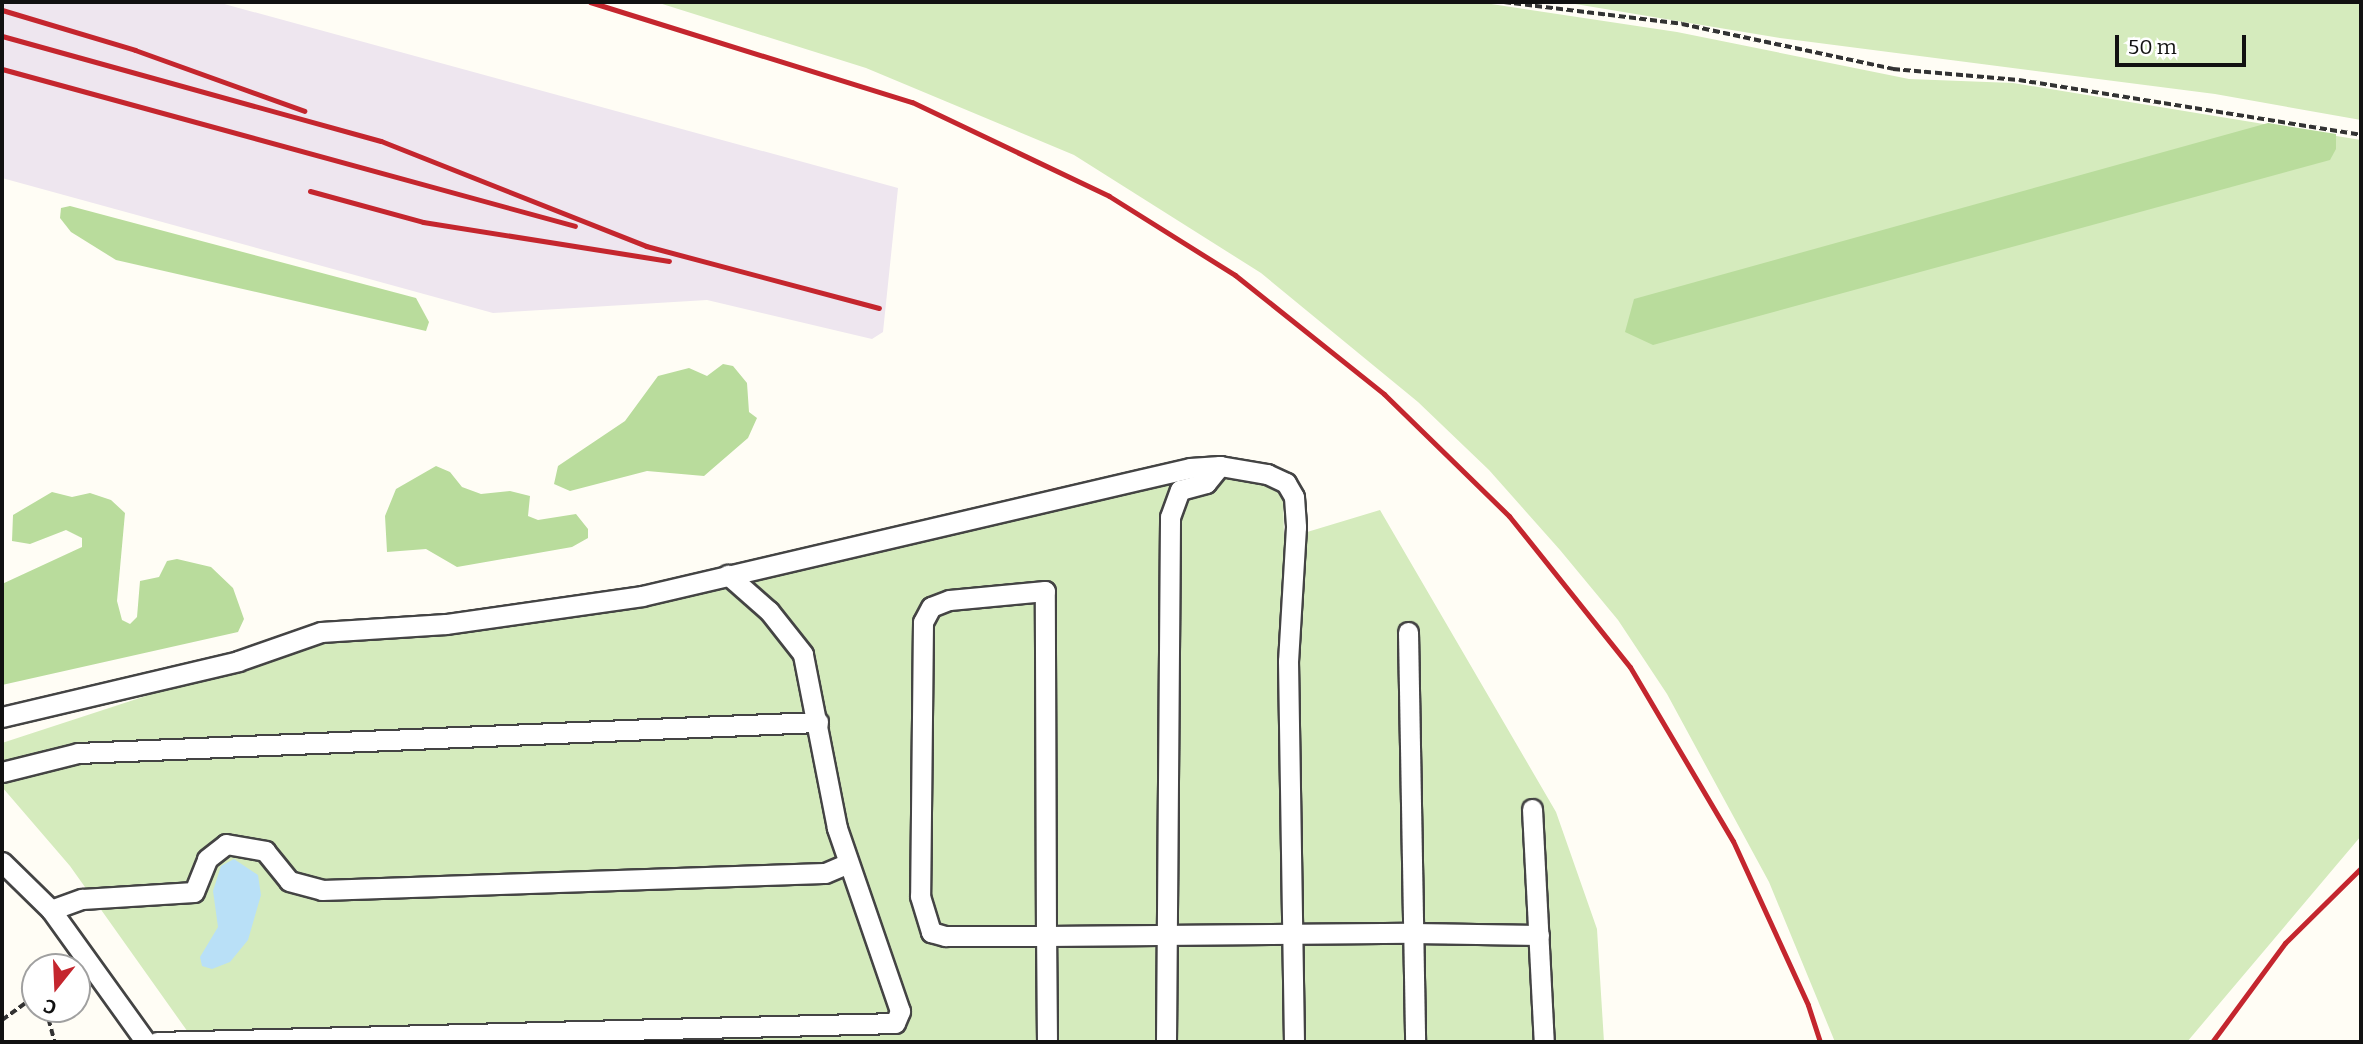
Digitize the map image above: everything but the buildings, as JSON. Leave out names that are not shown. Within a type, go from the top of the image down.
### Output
[{"type":"street","points":[[1167,1042],[1165,934],[1170,517],[1180,490],[1206,483],[1220,466]]},
{"type":"street","points":[[2,717],[225,664],[321,632],[520,615],[642,597],[1190,468],[1220,466],[1267,474],[1286,484],[1294,496],[1288,661],[1294,1042]]},
{"type":"street","points":[[157,1042],[203,1037],[895,1023],[900,1011],[848,863],[799,647],[728,575]]},
{"type":"street","points":[[1047,1042],[1046,936],[1045,591],[948,600],[931,607],[923,622],[923,919],[931,932],[945,936],[1046,936],[1294,933],[1539,935]]},
{"type":"street","points":[[1408,632],[1411,933],[1415,1042]]},
{"type":"street","points":[[2,772],[78,752],[818,722]]},
{"type":"street","points":[[1532,809],[1544,1042]]},
{"type":"street","points":[[51,910],[82,899],[194,892],[207,859],[226,845],[265,851],[289,881],[322,890],[825,873],[848,863]]},
{"type":"street","points":[[2,862],[51,910],[146,1042]]},
{"type":"path","points":[[1504,2],[1682,24],[1893,69],[2019,80],[2361,135]]},
{"type":"path","points":[[2,1020],[21,1006]]},
{"type":"path","points":[[50,1023],[55,1042]]},
{"type":"shaded area","points":[[2,2],[217,2],[898,188],[883,332],[872,339],[707,300],[493,313],[2,178]]},
{"type":"green space","points":[[656,2],[1478,2],[1677,32],[1909,79],[2013,83],[2361,140],[2361,836],[2187,1042],[1835,1042],[1769,882],[1667,694],[1618,620],[1560,550],[1489,470],[1418,402],[1261,273],[1074,155],[866,68]]},
{"type":"green space","points":[[1563,2],[2361,2],[2361,120],[2215,94],[1780,38]]},
{"type":"green space","points":[[2268,123],[2336,134],[2336,149],[2330,160],[1653,345],[1625,332],[1634,299]]},
{"type":"green space","points":[[70,206],[416,298],[429,322],[426,331],[116,260],[71,232],[60,218],[61,208]]},
{"type":"green space","points":[[723,364],[733,366],[747,383],[749,412],[757,418],[748,438],[704,476],[647,471],[570,491],[554,484],[558,466],[625,421],[658,376],[689,368],[707,376]]},
{"type":"green space","points":[[436,466],[450,472],[462,487],[481,494],[510,491],[530,496],[528,516],[538,520],[576,514],[588,529],[588,538],[572,547],[457,567],[426,549],[387,552],[385,516],[396,489]]},
{"type":"green space","points":[[1261,473],[1283,486],[1284,539],[1380,510],[1556,812],[1597,929],[1604,1042],[195,1042],[70,866],[2,787],[2,743],[348,630],[447,628],[1117,489]]},
{"type":"green space","points":[[52,492],[72,497],[90,493],[111,500],[125,513],[117,601],[122,620],[130,624],[137,617],[140,581],[159,577],[167,561],[177,559],[211,567],[233,588],[244,619],[238,632],[2,685],[2,584],[82,547],[82,538],[66,530],[30,544],[12,541],[13,515]]},
{"type":"water","points":[[234,859],[258,875],[261,895],[248,940],[230,962],[212,969],[202,966],[200,957],[218,927],[213,891],[221,866]]},
{"type":"railway","points":[[590,2],[912,102],[1109,196],[1235,275],[1384,394],[1509,516],[1630,667],[1733,841],[1808,1005],[1820,1042]]},
{"type":"railway","points":[[2,10],[135,50],[304,111]]},
{"type":"railway","points":[[2,36],[381,141],[646,246],[879,308]]},
{"type":"railway","points":[[2,69],[575,226]]},
{"type":"railway","points":[[310,191],[423,222],[669,261]]},
{"type":"railway","points":[[2212,1042],[2285,943],[2361,868]]}]
